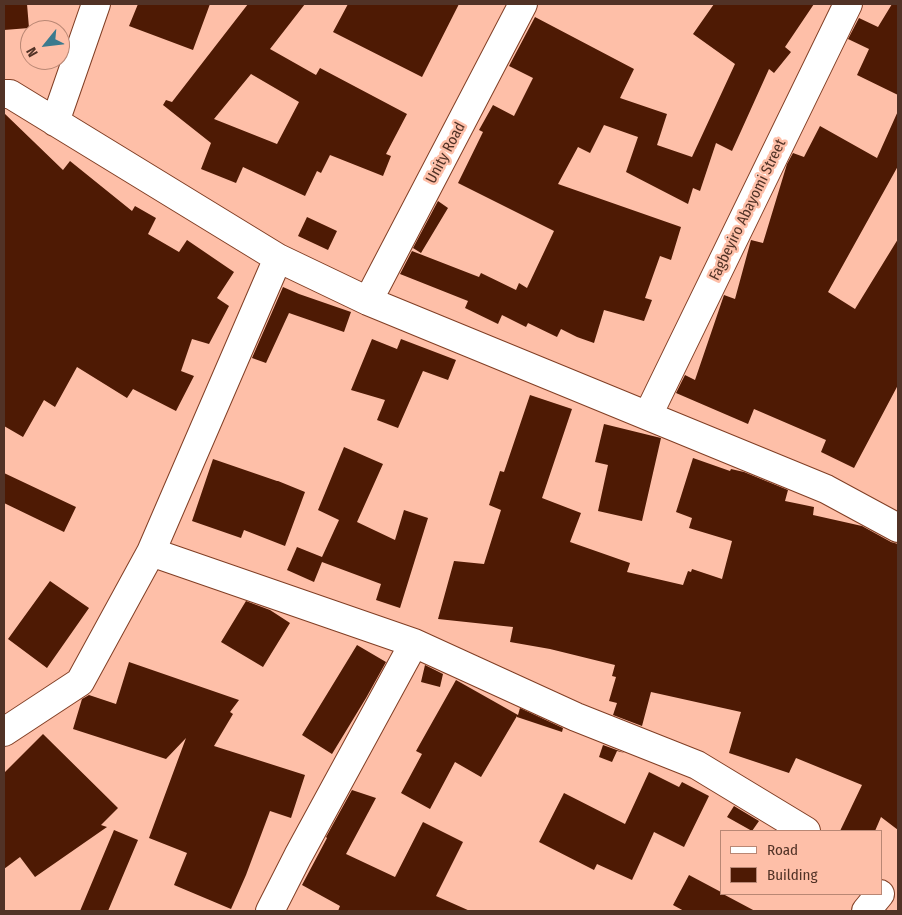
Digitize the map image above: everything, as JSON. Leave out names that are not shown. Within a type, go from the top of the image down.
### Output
[{"type":"street","points":[[55,122],[96,4]]},
{"type":"street","name":"Unity Road","points":[[368,301],[523,4]]},
{"type":"street","name":"Fagbeyiro Abayomi Street","points":[[648,415],[848,4]]},
{"type":"street","points":[[4,94],[10,94],[278,258],[368,301],[826,489],[898,528]]},
{"type":"street","points":[[4,732],[80,682],[151,552],[278,258]]},
{"type":"street","points":[[151,552],[414,643],[576,717],[697,765],[804,830]]},
{"type":"street","points":[[270,911],[414,643]]},
{"type":"street","points":[[866,911],[879,895]]},
{"type":"building","points":[[4,4],[27,4],[28,20],[20,20],[20,29],[4,30]]},
{"type":"building","points":[[138,4],[210,4],[193,50],[129,26]]},
{"type":"building","points":[[248,4],[305,4],[270,49],[316,75],[320,68],[407,114],[386,154],[391,156],[383,176],[330,155],[321,173],[317,171],[305,196],[243,167],[236,183],[201,169],[211,143],[163,105],[166,100],[172,102]],"holes":[[[251,74],[299,102],[277,144],[214,119]]]},
{"type":"building","points":[[348,4],[459,4],[422,77],[333,32]]},
{"type":"building","points":[[714,4],[814,4],[785,47],[791,52],[774,73],[769,69],[732,151],[716,143],[700,191],[693,188],[688,204],[626,172],[638,137],[604,125],[590,153],[578,147],[558,184],[681,227],[671,260],[660,256],[645,298],[652,300],[644,321],[604,310],[594,343],[561,329],[557,337],[528,323],[526,327],[502,315],[498,324],[465,308],[468,301],[400,274],[412,251],[479,277],[481,273],[516,290],[519,283],[527,288],[554,231],[458,183],[483,132],[479,130],[493,105],[514,116],[533,78],[509,66],[535,17],[634,69],[620,98],[667,114],[657,145],[692,157],[735,64],[693,34]]},
{"type":"building","points":[[892,4],[898,4],[898,95],[857,75],[869,49],[848,39],[859,18],[878,27]]},
{"type":"building","points":[[898,111],[898,166],[828,292],[855,309],[898,239],[898,385],[854,468],[821,452],[826,440],[754,409],[748,424],[676,393],[685,375],[695,380],[724,295],[735,299],[751,240],[763,243],[787,164],[793,153],[804,157],[820,126],[877,158]]},
{"type":"building","points":[[4,113],[63,170],[70,161],[132,211],[135,206],[156,218],[148,234],[179,252],[187,240],[234,272],[217,298],[229,306],[209,344],[192,339],[181,371],[194,376],[176,411],[133,389],[127,398],[77,367],[55,407],[44,400],[23,437],[4,426]]},
{"type":"building","points":[[438,201],[448,208],[421,253],[413,248]]},
{"type":"building","points":[[307,217],[337,231],[328,250],[298,236]]},
{"type":"building","points":[[283,287],[351,312],[344,332],[289,313],[266,363],[252,358]]},
{"type":"building","points":[[372,339],[397,349],[401,339],[456,360],[448,380],[423,371],[398,428],[377,420],[385,400],[351,390]]},
{"type":"building","points":[[530,395],[572,409],[542,498],[581,513],[570,542],[630,563],[627,572],[683,585],[688,571],[691,572],[692,569],[722,579],[732,541],[689,528],[692,518],[676,512],[693,458],[730,471],[731,469],[744,472],[788,490],[785,501],[814,507],[813,515],[862,526],[898,544],[898,830],[881,817],[875,830],[840,830],[862,785],[796,758],[789,773],[729,753],[741,712],[651,692],[642,726],[613,715],[617,703],[609,701],[616,677],[612,676],[615,665],[550,649],[510,642],[513,627],[438,619],[454,561],[484,564],[501,510],[489,505],[500,471],[504,472]]},
{"type":"building","points":[[604,424],[661,438],[642,521],[598,511],[608,465],[595,462]]},
{"type":"building","points":[[344,447],[383,464],[357,522],[395,540],[404,510],[428,518],[400,608],[376,600],[381,584],[322,562],[314,582],[287,570],[297,547],[322,557],[339,520],[318,510]]},
{"type":"building","points":[[213,459],[305,492],[285,546],[244,530],[241,538],[192,521]]},
{"type":"building","points":[[4,473],[76,507],[64,532],[4,503]]},
{"type":"building","points":[[50,581],[89,608],[47,668],[8,639]]},
{"type":"building","points":[[246,601],[270,610],[290,623],[263,667],[221,642]]},
{"type":"building","points":[[357,645],[386,662],[332,754],[302,735]]},
{"type":"building","points":[[129,662],[239,700],[230,712],[233,714],[214,746],[305,775],[291,818],[270,811],[231,909],[174,885],[187,853],[149,838],[186,738],[166,759],[73,729],[82,699],[89,695],[116,704]]},
{"type":"building","points":[[425,665],[443,674],[440,687],[421,682]]},
{"type":"building","points":[[456,680],[518,715],[520,708],[563,728],[562,732],[517,716],[481,777],[455,762],[430,809],[401,793],[422,754],[416,751]]},
{"type":"building","points":[[43,734],[118,808],[101,825],[107,827],[35,877],[20,857],[4,869],[4,773]]},
{"type":"building","points":[[603,745],[625,753],[617,751],[612,762],[599,757]]},
{"type":"building","points":[[649,772],[679,787],[682,782],[709,796],[684,847],[654,832],[632,880],[597,864],[594,870],[539,842],[564,793],[625,824]]},
{"type":"building","points":[[352,790],[376,798],[346,854],[395,877],[423,822],[463,842],[436,896],[470,911],[338,911],[340,906],[302,885]]},
{"type":"building","points":[[734,806],[759,821],[753,830],[750,830],[727,817]]},
{"type":"building","points":[[114,830],[138,840],[108,911],[80,911]]},
{"type":"building","points":[[689,875],[720,891],[720,895],[725,895],[755,911],[684,911],[673,905]]}]
